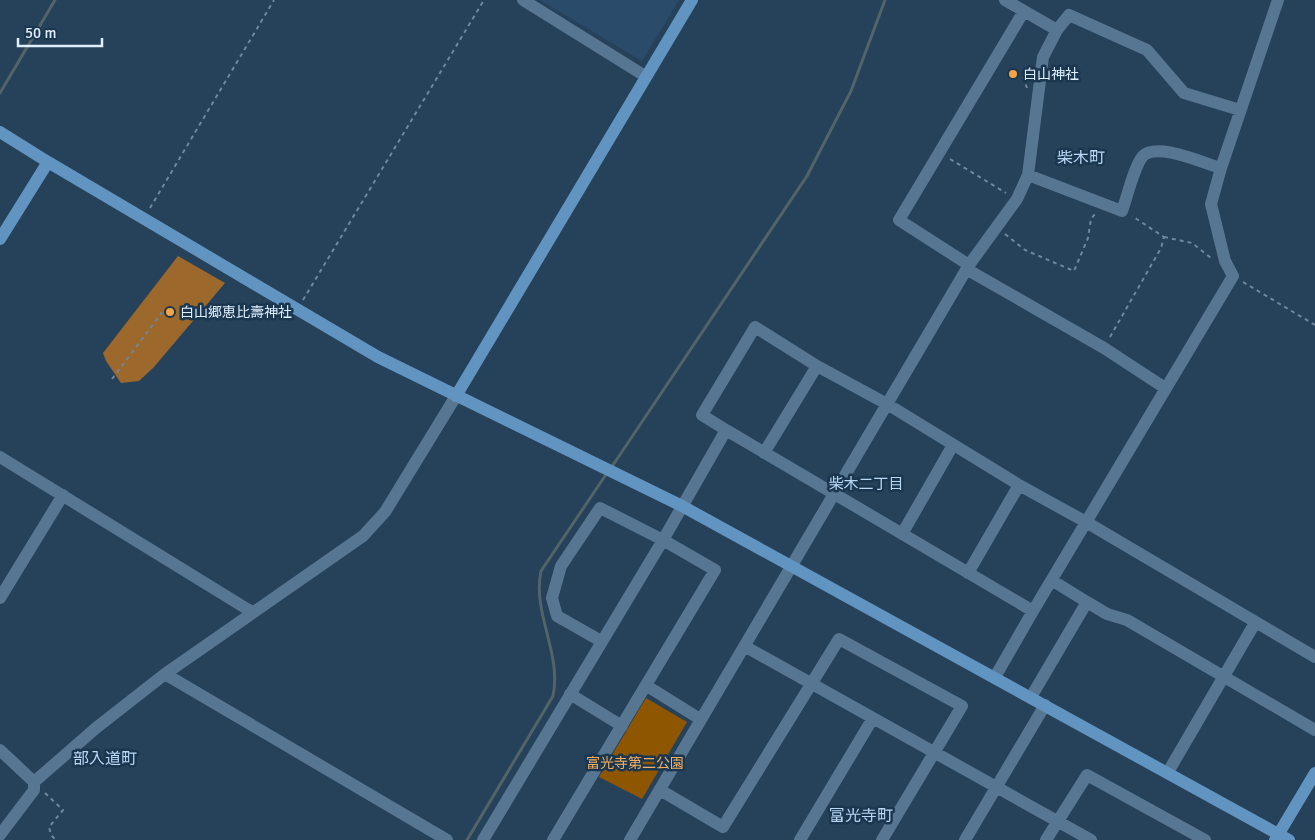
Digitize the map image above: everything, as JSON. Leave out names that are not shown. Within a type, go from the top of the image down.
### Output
[{"type":"street","points":[[523,0],[645,76]]},
{"type":"street","points":[[1,832],[34,790],[34,782],[96,728],[165,674],[363,536],[386,512],[692,0]]},
{"type":"street","points":[[1005,0],[1057,30]]},
{"type":"street","points":[[1233,276],[1225,260],[1211,204],[1240,110],[1278,0]]},
{"type":"street","points":[[1024,11],[899,220],[969,267],[1104,348],[1165,388]]},
{"type":"street","points":[[630,840],[700,719],[746,647],[969,267],[996,226],[1017,199],[1028,175],[1043,57],[1057,30],[1068,15],[1146,50],[1184,93],[1240,110]]},
{"type":"street","points":[[0,132],[378,357],[682,506],[1168,772],[1281,838],[1315,773]]},
{"type":"street","points":[[1028,175],[1122,211],[1141,158],[1150,151],[1166,151],[1221,168]]},
{"type":"street","points":[[0,239],[48,162]]},
{"type":"street","points":[[1214,260],[1233,276]]},
{"type":"street","points":[[995,677],[1233,276]]},
{"type":"street","points":[[1033,611],[834,495],[702,415],[755,327],[817,366],[887,404],[1019,485],[1086,522],[1315,657]]},
{"type":"street","points":[[764,453],[817,366]]},
{"type":"street","points":[[484,840],[663,540],[726,430]]},
{"type":"street","points":[[902,534],[953,445]]},
{"type":"street","points":[[0,458],[252,612]]},
{"type":"street","points":[[968,573],[1019,485]]},
{"type":"street","points":[[0,598],[63,495]]},
{"type":"street","points":[[553,840],[647,686],[714,570],[663,540],[600,508],[561,566],[552,598],[558,616],[601,641]]},
{"type":"street","points":[[1053,581],[1107,614],[1127,620],[1315,730]]},
{"type":"street","points":[[1031,697],[1087,602]]},
{"type":"street","points":[[1168,772],[1255,623]]},
{"type":"street","points":[[660,790],[723,828],[839,639],[962,706],[882,840]]},
{"type":"street","points":[[746,647],[1092,840]]},
{"type":"street","points":[[165,674],[447,840]]},
{"type":"street","points":[[647,686],[700,719]]},
{"type":"street","points":[[570,694],[622,726]]},
{"type":"street","points":[[965,840],[1045,706]]},
{"type":"street","points":[[800,840],[873,718]]},
{"type":"street","points":[[2,757],[34,782]]},
{"type":"street","points":[[1046,840],[1087,774],[1205,840]]},
{"type":"path","points":[[144,217],[274,0]]},
{"type":"path","points":[[297,310],[484,0]]},
{"type":"path","points":[[939,153],[1017,199]]},
{"type":"path","points":[[996,226],[1025,250],[1074,271],[1088,238],[1091,219],[1102,204]]},
{"type":"path","points":[[1122,211],[1141,220],[1164,237],[1192,244],[1214,260]]},
{"type":"path","points":[[1104,348],[1161,248],[1164,237]]},
{"type":"path","points":[[1233,276],[1315,324]]},
{"type":"path","points":[[112,379],[163,312]]},
{"type":"path","points":[[34,782],[63,810],[49,827],[51,835],[56,840]]},
{"type":"shaded area","points":[[540,0],[679,0],[642,61]]},
{"type":"shaded area","points":[[178,256],[225,283],[154,367],[139,381],[121,383],[106,361],[103,353]]},
{"type":"green space","name":"富光寺第二公園","points":[[646,698],[687,722],[642,799],[599,777]]},
{"type":"waterway","points":[[0,93],[55,0]]},
{"type":"waterway","points":[[611,468],[807,176],[851,91],[885,0]]},
{"type":"waterway","points":[[467,840],[553,696],[554,664],[540,602],[541,571],[607,473]]},
{"type":"place","name":"白山神社","points":[[1013,74]]},
{"type":"place","name":"白山郷恵比壽神社","points":[[170,312]]},
{"type":"district","name":"柴木町","points":[[1081,158]]},
{"type":"district","name":"柴木二丁目","points":[[866,484]]},
{"type":"district","name":"部入道町","points":[[105,759]]},
{"type":"district","name":"富光寺町","points":[[861,816]]}]
